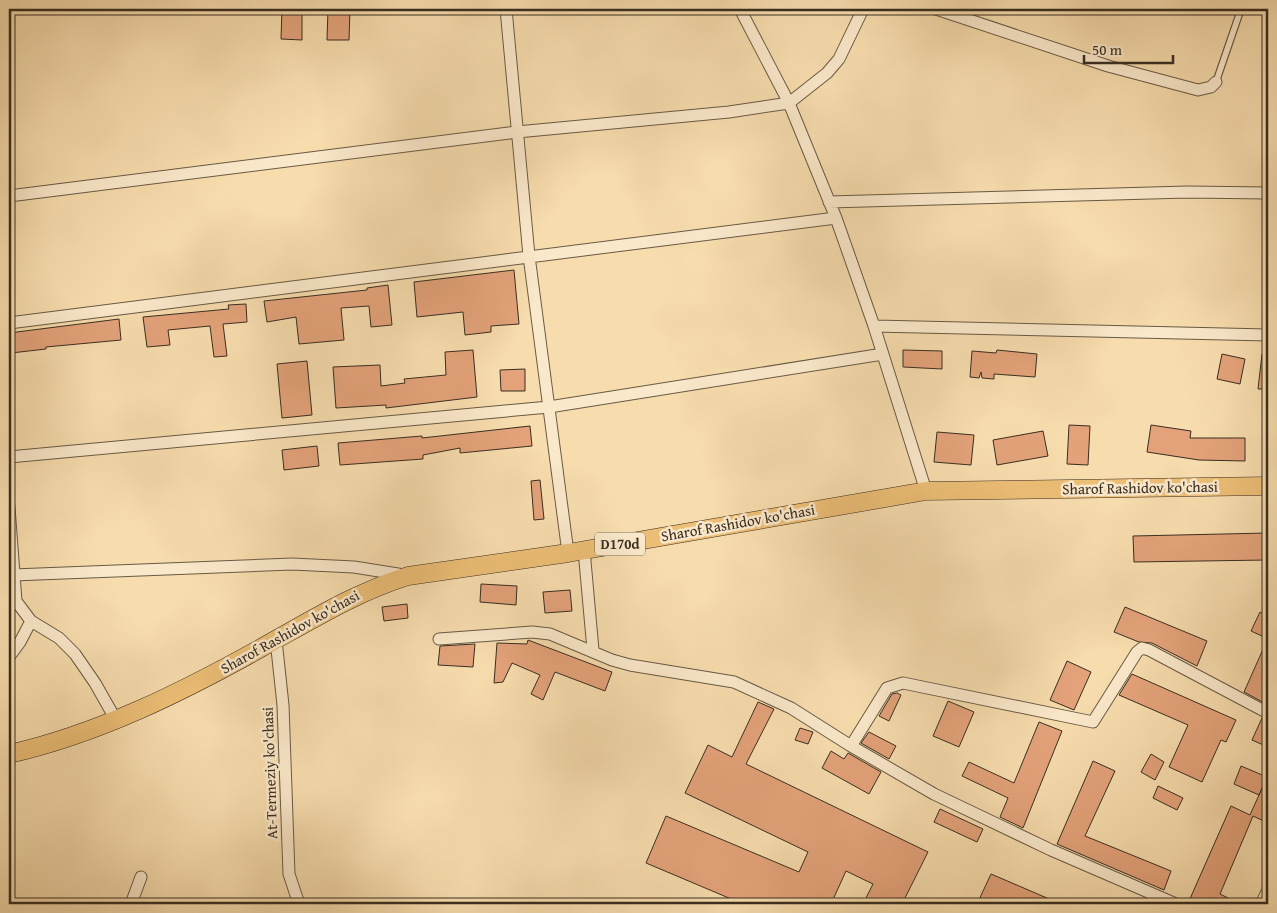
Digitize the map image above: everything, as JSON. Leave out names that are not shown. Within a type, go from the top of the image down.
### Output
[{"type":"main road","name":"Sharof Rashidov ko'chasi","points":[[9,754],[71,737],[116,720],[206,678],[336,605],[382,584],[408,576],[576,552],[926,491],[1268,486]]},
{"type":"street","points":[[506,9],[529,256],[549,407],[593,650]]},
{"type":"street","points":[[740,9],[789,103],[836,218],[874,326],[926,491]]},
{"type":"street","points":[[9,196],[517,132],[729,112],[789,103],[827,74],[838,59],[863,9]]},
{"type":"street","points":[[936,9],[1108,66],[1198,90],[1210,88],[1216,82]]},
{"type":"street","points":[[829,202],[1188,192],[1268,193]]},
{"type":"street","points":[[9,323],[836,218]]},
{"type":"street","points":[[874,326],[1268,335]]},
{"type":"street","points":[[9,457],[549,407],[883,354]]},
{"type":"street","points":[[9,506],[16,601],[31,621],[58,638],[75,654],[95,683],[116,720]]},
{"type":"street","points":[[13,575],[292,564],[363,568],[408,576]]},
{"type":"street","points":[[9,656],[15,650],[31,621]]},
{"type":"street","points":[[438,639],[532,632],[550,634],[630,665],[734,682],[791,708],[851,746],[934,794],[1058,853],[1176,904]]},
{"type":"street","name":"At-Termeziy ko'chasi","points":[[276,640],[283,705],[289,874],[299,904]]},
{"type":"street","points":[[851,746],[887,688],[903,683],[1093,722],[1136,652],[1142,648],[1268,713]]},
{"type":"street","points":[[131,904],[141,877]]},
{"type":"street","points":[[1263,904],[1268,893]]},
{"type":"lane","points":[[1216,82],[1241,9]]},
{"type":"building","points":[[282,9],[302,9],[302,40],[281,39]]},
{"type":"building","points":[[328,9],[350,9],[349,40],[327,40]]},
{"type":"building","points":[[514,270],[519,324],[491,326],[491,332],[465,335],[463,312],[417,317],[414,282]]},
{"type":"building","points":[[388,285],[392,325],[371,327],[369,306],[341,308],[344,340],[299,344],[296,317],[267,322],[264,301],[367,290],[367,288]]},
{"type":"building","points":[[246,304],[247,322],[223,324],[227,356],[214,357],[210,326],[168,330],[170,345],[147,347],[143,317],[229,309],[228,305]]},
{"type":"building","points":[[119,319],[121,340],[46,347],[46,349],[11,353],[9,333]]},
{"type":"building","points":[[473,350],[477,397],[386,408],[386,405],[336,408],[333,367],[380,365],[381,386],[405,383],[404,379],[446,375],[445,352]]},
{"type":"building","points":[[903,350],[942,351],[942,369],[903,367]]},
{"type":"building","points":[[997,350],[1037,354],[1035,377],[994,374],[994,379],[982,378],[981,372],[979,378],[970,377],[972,351],[996,353]]},
{"type":"building","points":[[1222,354],[1245,359],[1240,384],[1217,379]]},
{"type":"building","points":[[1262,354],[1268,354],[1268,389],[1258,389]]},
{"type":"building","points":[[307,361],[312,415],[282,418],[277,364]]},
{"type":"building","points":[[525,369],[525,391],[501,391],[500,370]]},
{"type":"building","points":[[1069,425],[1090,426],[1088,465],[1067,464]]},
{"type":"building","points":[[1151,425],[1191,431],[1190,438],[1245,438],[1245,461],[1199,460],[1147,452]]},
{"type":"building","points":[[530,426],[532,446],[460,453],[460,448],[423,455],[423,459],[340,465],[338,443],[422,436],[422,438]]},
{"type":"building","points":[[1043,431],[1048,456],[997,465],[993,440]]},
{"type":"building","points":[[937,432],[974,435],[971,465],[934,462]]},
{"type":"building","points":[[317,446],[319,466],[284,470],[282,450]]},
{"type":"building","points":[[540,480],[544,519],[534,520],[531,481]]},
{"type":"building","points":[[1268,533],[1268,560],[1134,562],[1133,536]]},
{"type":"building","points":[[481,584],[517,586],[516,605],[480,602]]},
{"type":"building","points":[[570,590],[572,611],[545,613],[543,592]]},
{"type":"building","points":[[407,604],[408,618],[384,621],[382,607]]},
{"type":"building","points":[[1125,607],[1207,641],[1197,666],[1152,643],[1139,642],[1114,632]]},
{"type":"building","points":[[1260,612],[1268,616],[1268,627],[1264,637],[1251,631]]},
{"type":"building","points":[[1268,638],[1268,705],[1244,692]]},
{"type":"building","points":[[528,640],[612,672],[605,691],[555,672],[543,700],[531,694],[540,675],[512,663],[503,682],[494,683],[497,643],[527,644]]},
{"type":"building","points":[[475,644],[473,667],[438,665],[440,646]]},
{"type":"building","points":[[1067,661],[1091,672],[1074,710],[1050,700]]},
{"type":"building","points":[[1132,674],[1236,720],[1226,742],[1221,740],[1202,782],[1169,767],[1188,725],[1119,695]]},
{"type":"building","points":[[897,693],[901,695],[889,721],[879,716],[892,694]]},
{"type":"building","points":[[948,701],[974,712],[959,747],[933,736]]},
{"type":"building","points":[[758,702],[774,709],[746,764],[928,852],[902,904],[863,904],[873,884],[846,871],[831,904],[743,904],[646,863],[666,816],[799,872],[808,852],[685,793],[708,745],[732,757]]},
{"type":"building","points":[[1262,718],[1268,720],[1268,747],[1252,740]]},
{"type":"building","points":[[1039,722],[1062,731],[1023,828],[1000,817],[1008,798],[962,776],[969,762],[1014,783]]},
{"type":"building","points":[[800,728],[813,732],[808,744],[795,740]]},
{"type":"building","points":[[869,732],[896,746],[889,759],[861,743]]},
{"type":"building","points":[[831,751],[844,759],[848,753],[881,772],[869,794],[822,768]]},
{"type":"building","points":[[1151,754],[1164,762],[1155,780],[1141,772]]},
{"type":"building","points":[[1093,761],[1115,771],[1085,836],[1171,871],[1164,890],[1057,844]]},
{"type":"building","points":[[1241,766],[1267,777],[1259,795],[1234,784]]},
{"type":"building","points":[[1268,775],[1268,823],[1253,816],[1220,894],[1228,898],[1225,904],[1196,904],[1189,901],[1231,806],[1250,815]]},
{"type":"building","points":[[1158,786],[1183,798],[1177,810],[1153,798]]},
{"type":"building","points":[[940,809],[983,829],[977,842],[934,822]]},
{"type":"building","points":[[991,874],[1061,904],[977,904]]}]
